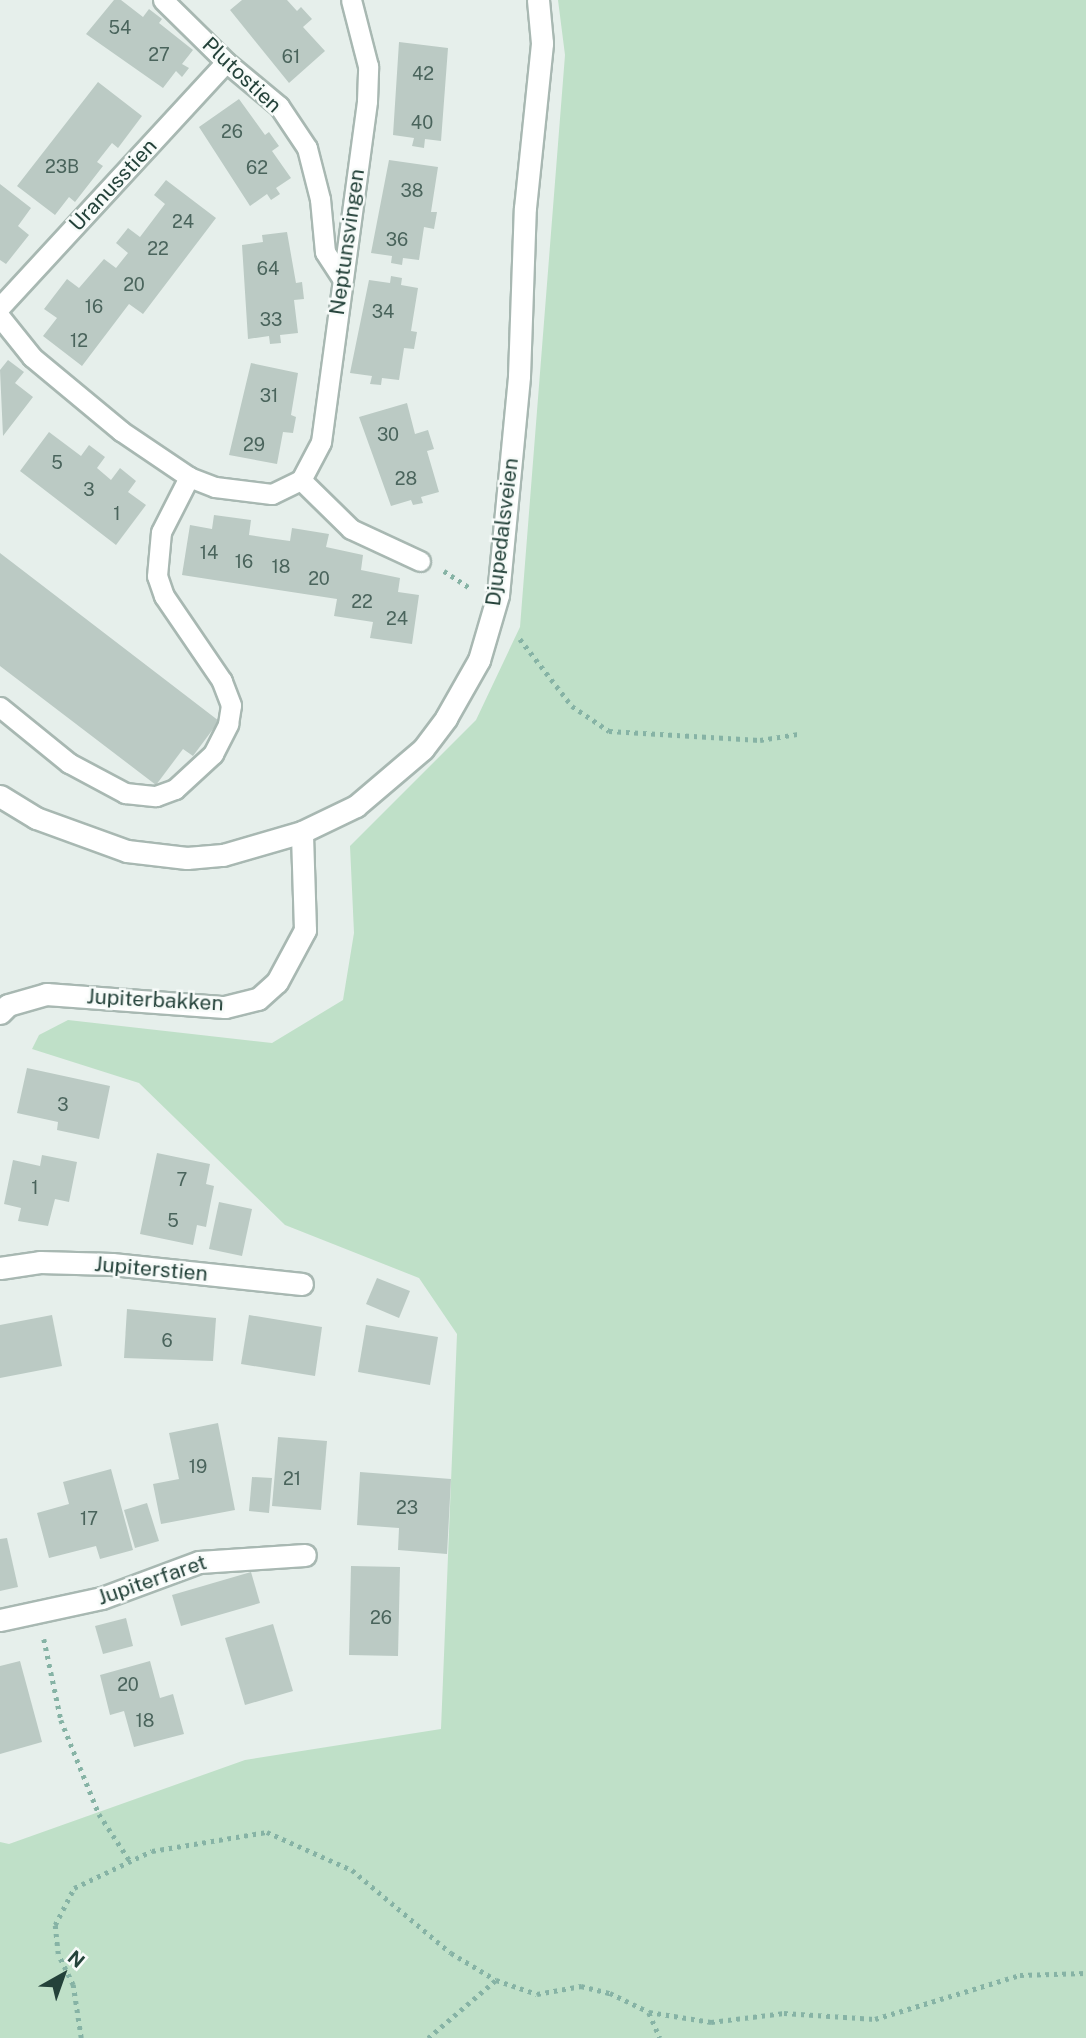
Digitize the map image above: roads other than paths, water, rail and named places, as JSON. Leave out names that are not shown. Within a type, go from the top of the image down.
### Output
[{"type":"street","name":"Djupedalsveien","points":[[0,796],[36,818],[127,851],[187,858],[223,855],[302,832],[356,806],[423,749],[479,660],[498,595],[519,376],[525,208],[542,43],[538,0]]},
{"type":"street","name":"Jupiterbakken","points":[[0,1013],[8,1006],[46,994],[225,1007],[258,999],[276,982],[305,930],[302,832]]},
{"type":"street","name":"Jupiterstien","points":[[0,1268],[40,1262],[113,1264],[302,1284]]},
{"type":"street","name":"Jupiterfaret","points":[[0,1620],[38,1614],[102,1598],[199,1562],[305,1555]]},
{"type":"lane","name":"Plutostien","points":[[163,0],[226,62],[279,106],[307,148],[320,199],[325,252],[341,278]]},
{"type":"lane","name":"Neptunsvingen","points":[[301,480],[320,442],[367,101],[368,66],[351,0]]},
{"type":"lane","name":"Uranusstien","points":[[0,307],[226,62]]},
{"type":"lane","points":[[0,317],[32,357],[121,431],[189,477],[215,487],[272,494],[301,480],[351,529],[420,561]]},
{"type":"lane","points":[[0,707],[69,763],[125,793],[156,796],[175,789],[213,754],[228,724],[231,705],[222,681],[164,596],[156,576],[161,532],[189,477]]}]
